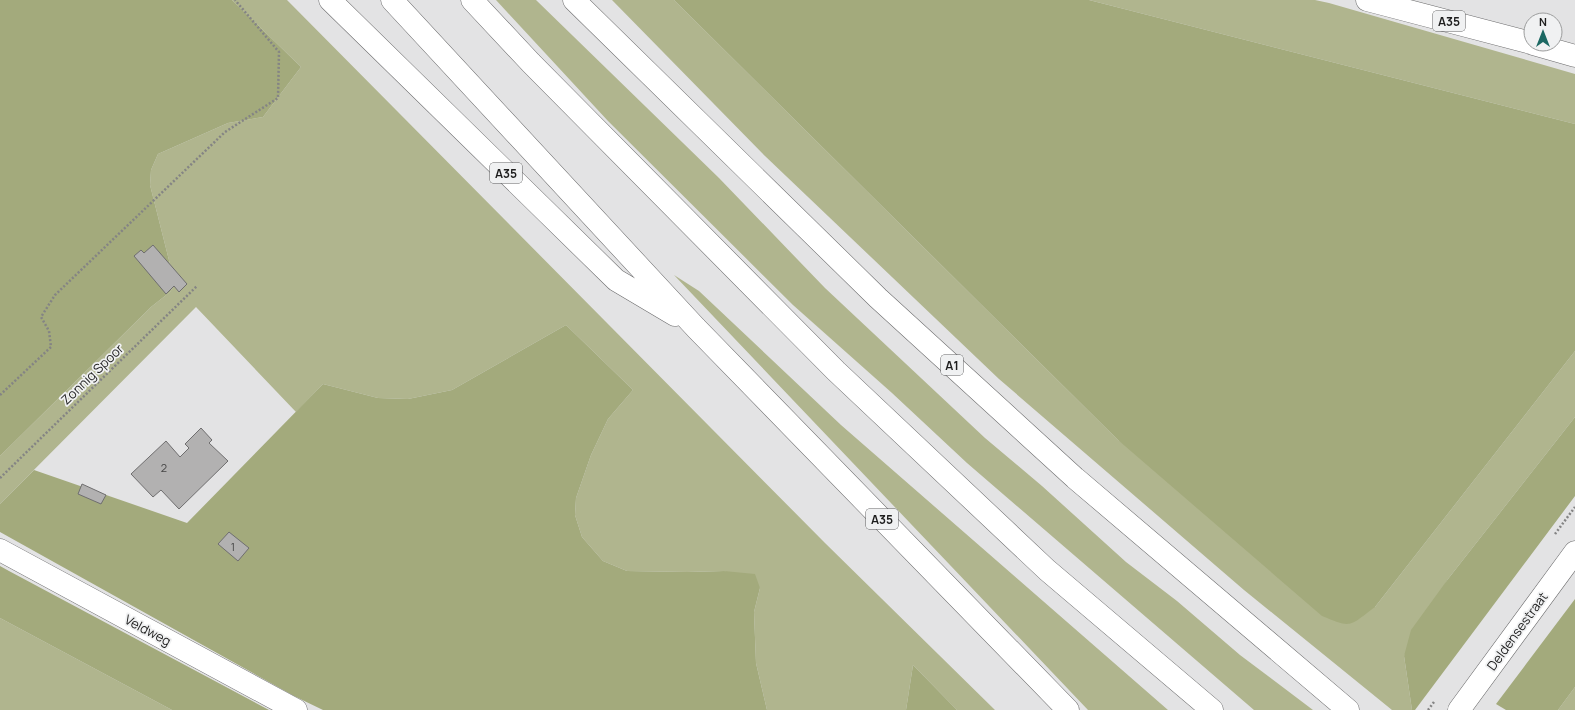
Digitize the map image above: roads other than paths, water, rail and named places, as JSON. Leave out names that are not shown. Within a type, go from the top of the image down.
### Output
[{"type":"main road","name":"A35","points":[[330,0],[616,280],[696,328]]},
{"type":"main road","name":"A35","points":[[392,0],[696,328],[1068,710]]},
{"type":"main road","points":[[472,0],[531,63],[836,371],[1047,570],[1212,710]]},
{"type":"main road","name":"A1","points":[[574,0],[878,298],[1075,478],[1348,710]]},
{"type":"main road","name":"A35","points":[[1368,0],[1523,42]]},
{"type":"main road","name":"A35","points":[[1561,52],[1575,56]]},
{"type":"main road","name":"Veldweg","points":[[0,550],[296,710]]},
{"type":"main road","name":"Deldensestraat","points":[[1462,706],[1575,552]]}]
